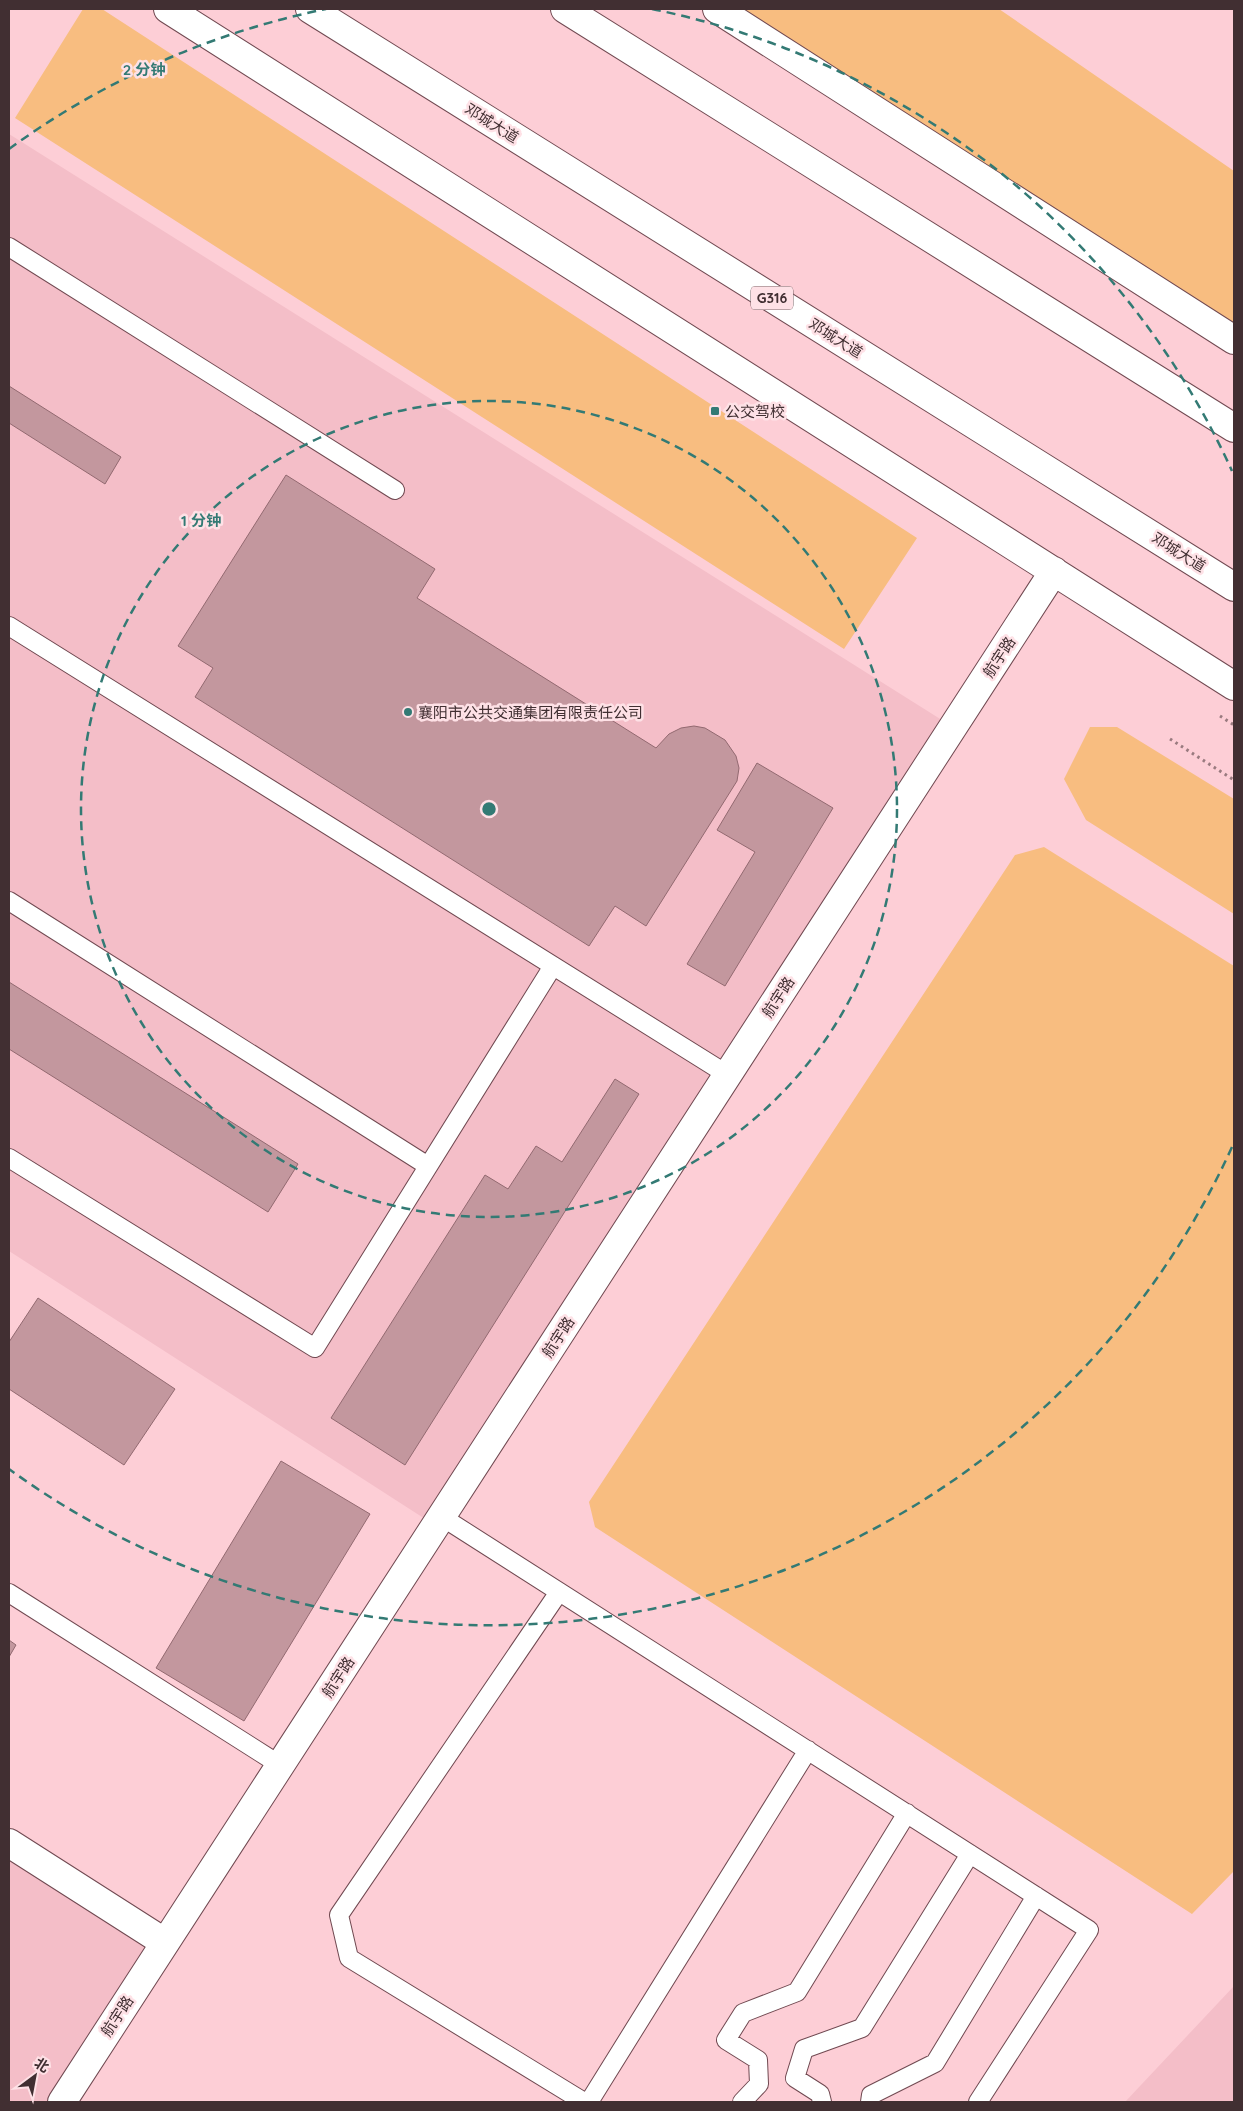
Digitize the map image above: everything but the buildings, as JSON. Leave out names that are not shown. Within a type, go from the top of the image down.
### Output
[{"type":"main road","points":[[168,9],[1234,686]]},
{"type":"main road","name":"邓城大道","points":[[310,9],[1234,587]]},
{"type":"main road","points":[[565,9],[1234,428]]},
{"type":"main road","points":[[716,9],[1234,340]]},
{"type":"main road","name":"航宇路","points":[[62,2102],[1054,571]]},
{"type":"main road","points":[[9,1843],[164,1942]]},
{"type":"lane","points":[[9,247],[395,490]]},
{"type":"lane","points":[[9,626],[728,1075]]},
{"type":"lane","points":[[9,901],[428,1166]]},
{"type":"lane","points":[[9,1158],[315,1348],[553,966]]},
{"type":"lane","points":[[442,1517],[1089,1930],[978,2102]]},
{"type":"lane","points":[[559,1592],[339,1915],[350,1958],[584,2102]]},
{"type":"lane","points":[[9,1593],[280,1765]]},
{"type":"lane","points":[[589,2102],[808,1750]]},
{"type":"lane","points":[[742,2102],[759,2084],[758,2060],[726,2040],[743,2013],[797,1992],[907,1813]]},
{"type":"lane","points":[[822,2102],[820,2094],[794,2078],[804,2049],[862,2028],[970,1854]]},
{"type":"lane","points":[[870,2102],[871,2095],[935,2063],[1036,1896]]},
{"type":"path","points":[[1219,716],[1234,725]]},
{"type":"path","points":[[1170,739],[1234,780]]},
{"type":"shaded area","points":[[83,9],[102,9],[917,538],[844,649],[15,118]]},
{"type":"shaded area","points":[[717,9],[999,9],[1234,171],[1234,340]]},
{"type":"shaded area","points":[[9,134],[953,727],[436,1526],[9,1251]]},
{"type":"shaded area","points":[[1090,727],[1117,727],[1234,799],[1234,914],[1086,820],[1064,779]]},
{"type":"shaded area","points":[[1044,847],[1234,966],[1234,1871],[1192,1914],[595,1527],[589,1502],[1015,855]]},
{"type":"shaded area","points":[[9,1843],[164,1942],[62,2102],[9,2102]]},
{"type":"shaded area","points":[[1234,1986],[1234,2102],[1125,2102]]},
{"type":"place","name":"公交驾校","points":[[715,411]]},
{"type":"place","name":"襄阳市公共交通集团有限责任公司","points":[[408,712]]}]
